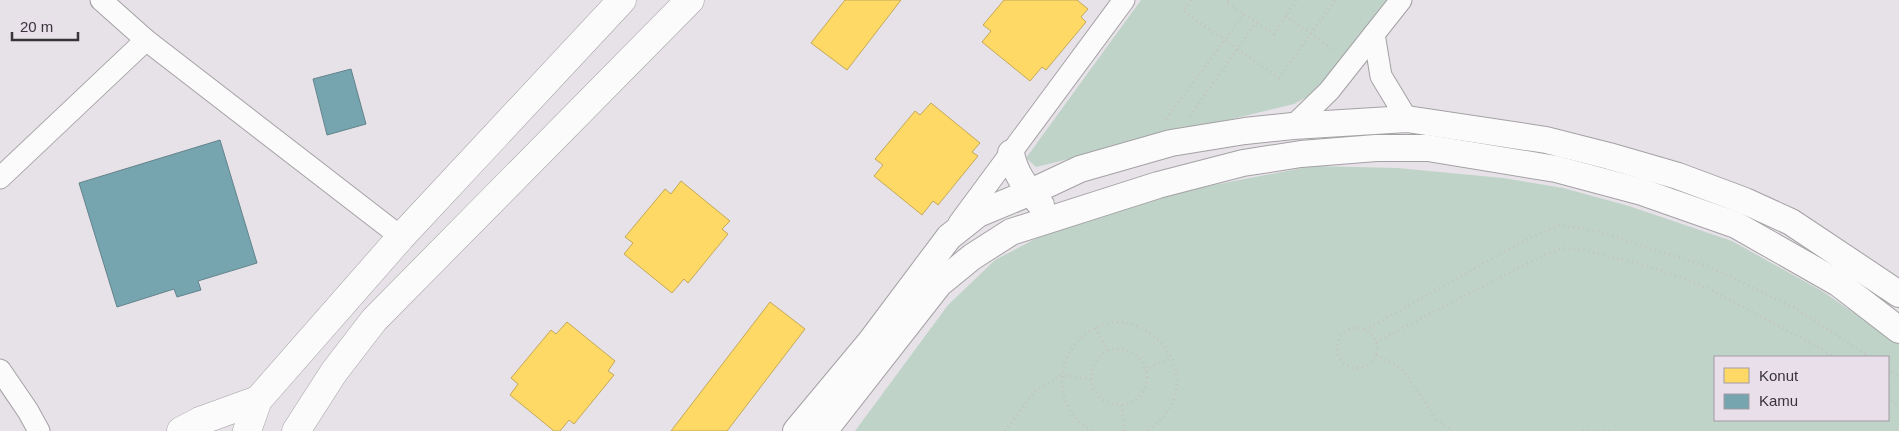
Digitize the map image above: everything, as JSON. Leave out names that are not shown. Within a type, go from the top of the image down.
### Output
[{"type":"main road","points":[[247,431],[258,400],[401,237],[622,0]]},
{"type":"main road","points":[[296,431],[334,372],[374,320],[690,0]]},
{"type":"main road","points":[[181,431],[200,421],[258,400]]},
{"type":"street","points":[[101,0],[146,40],[401,237]]},
{"type":"street","points":[[796,431],[871,341],[1124,0]]},
{"type":"street","points":[[1293,126],[1329,91],[1401,0]]},
{"type":"street","points":[[1374,34],[1381,76],[1407,119]]},
{"type":"street","points":[[0,178],[146,40]]},
{"type":"street","points":[[949,237],[978,214],[1168,132],[1245,131],[1407,119],[1546,140],[1609,156],[1686,180],[1745,201],[1791,222],[1899,294]]},
{"type":"street","points":[[824,431],[939,284],[972,257],[1011,232],[1158,184],[1243,163],[1320,152],[1376,148],[1428,148],[1556,169],[1642,192],[1736,225],[1838,282],[1899,330]]},
{"type":"street","points":[[1011,153],[1013,165],[1019,178],[1053,219]]},
{"type":"street","points":[[0,370],[28,411],[39,431]]},
{"type":"path","points":[[1191,0],[1183,11],[1279,78],[1335,0]]},
{"type":"path","points":[[1228,0],[1226,2],[1274,34],[1296,0]]},
{"type":"path","points":[[1168,132],[1225,40],[1244,14]]},
{"type":"path","points":[[1286,16],[1352,63]]},
{"type":"path","points":[[1168,132],[1237,49],[1256,22]]},
{"type":"path","points":[[1365,330],[1527,239],[1560,225],[1601,232],[1712,268],[1793,307],[1868,356]]},
{"type":"path","points":[[1376,342],[1543,255],[1565,248],[1584,250],[1658,269],[1708,288],[1834,356]]},
{"type":"path","points":[[1092,431],[1078,421],[1064,398],[1062,376],[1066,357],[1083,336],[1095,328],[1108,324],[1122,323],[1148,331],[1159,340],[1171,357],[1176,377],[1176,390],[1171,404],[1164,416],[1146,431]]},
{"type":"path","points":[[1095,328],[1108,351]]},
{"type":"path","points":[[1353,328],[1365,330],[1372,335],[1376,342],[1376,355],[1369,365],[1358,369],[1346,366],[1338,357],[1336,344],[1342,334],[1353,328]]},
{"type":"path","points":[[1122,350],[1134,354],[1144,364],[1145,370],[1147,377],[1144,390],[1135,400],[1122,406],[1109,404],[1098,396],[1091,384],[1091,371],[1097,359],[1108,351],[1122,350]]},
{"type":"path","points":[[1376,355],[1401,368],[1438,420],[1453,431]]},
{"type":"path","points":[[1145,370],[1171,357]]},
{"type":"path","points":[[1889,370],[1899,378]]},
{"type":"path","points":[[1006,431],[1034,391],[1062,376],[1091,379]]},
{"type":"path","points":[[1889,398],[1899,407]]},
{"type":"path","points":[[1122,406],[1124,431]]},
{"type":"path","points":[[1583,431],[1610,431]]},
{"type":"green space","points":[[1141,0],[1393,0],[1323,88],[1294,104],[1036,167],[1026,158]]},
{"type":"green space","points":[[1313,166],[1397,168],[1503,178],[1563,188],[1629,206],[1732,241],[1822,291],[1899,344],[1899,431],[855,431],[948,305],[995,260],[1054,229],[1115,207],[1193,189]]},
{"type":"building: Konut","points":[[845,0],[901,0],[847,70],[811,43]]},
{"type":"building: Konut","points":[[1004,0],[1077,0],[1088,9],[1081,17],[1086,22],[1046,70],[1042,67],[1030,81],[982,42],[991,31],[983,25]]},
{"type":"building: Konut","points":[[931,103],[980,143],[972,152],[978,156],[938,205],[933,201],[922,215],[874,176],[883,165],[875,159],[915,111],[920,115]]},
{"type":"building: Konut","points":[[681,181],[730,221],[722,229],[728,234],[688,283],[684,279],[672,293],[624,254],[633,243],[625,237],[665,189],[671,194]]},
{"type":"building: Konut","points":[[770,302],[805,329],[727,431],[671,431]]},
{"type":"building: Konut","points":[[567,322],[615,361],[608,371],[614,375],[574,424],[569,420],[560,431],[554,431],[510,395],[518,384],[511,378],[551,330],[556,334]]},
{"type":"building: Kamu","points":[[351,69],[366,124],[327,135],[313,79]]},
{"type":"building: Kamu","points":[[220,140],[257,263],[198,281],[201,290],[177,297],[174,289],[117,307],[79,183]]}]
